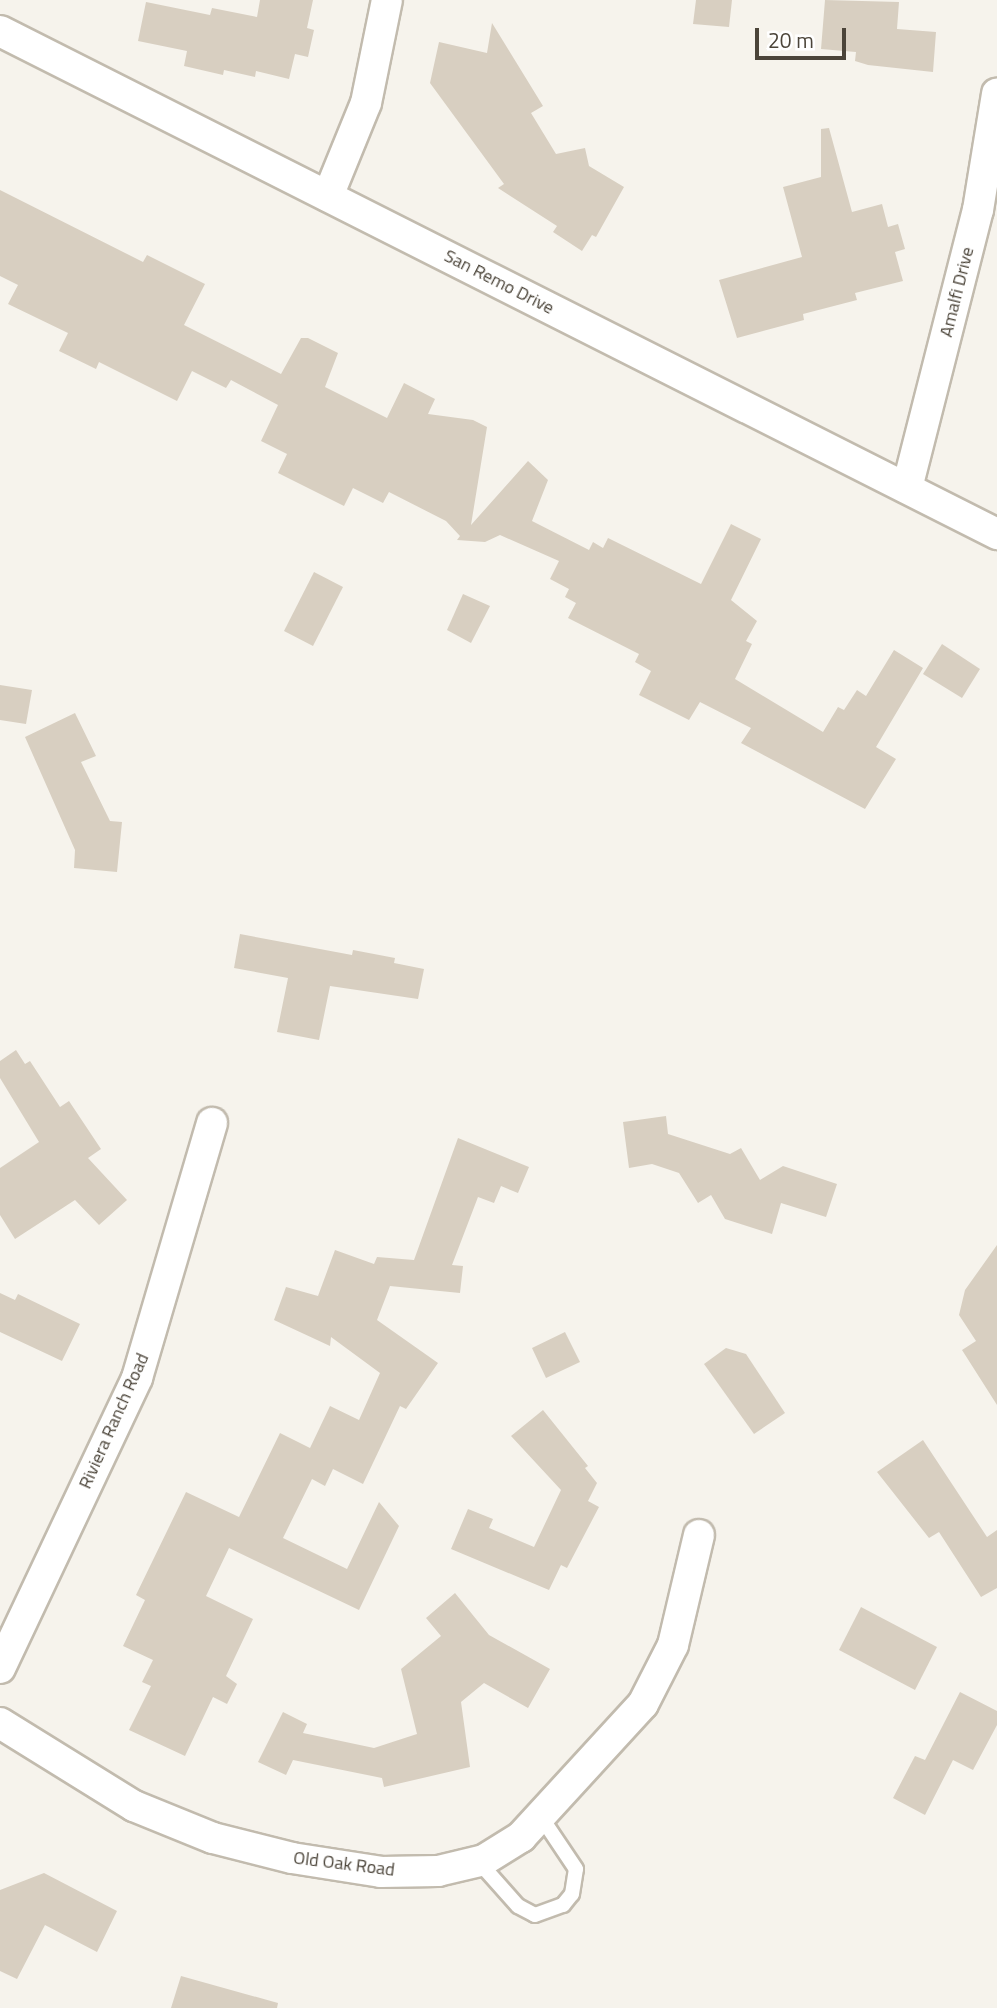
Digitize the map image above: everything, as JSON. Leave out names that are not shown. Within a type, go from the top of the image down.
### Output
[{"type":"street","points":[[328,196],[366,103],[387,0]]},
{"type":"street","name":"San Remo Drive","points":[[0,31],[997,534]]},
{"type":"street","name":"Amalfi Drive","points":[[907,488],[978,210],[997,94]]},
{"type":"street","name":"Riviera Ranch Road","points":[[0,1668],[136,1378],[212,1123]]},
{"type":"street","name":"Old Oak Road","points":[[0,1723],[134,1805],[213,1838],[292,1858],[380,1871],[438,1871],[478,1861],[521,1838],[643,1704],[673,1645],[699,1535]]},
{"type":"lane","points":[[478,1861],[518,1906],[535,1915],[564,1905],[572,1894],[576,1869],[541,1817]]},
{"type":"building","points":[[260,0],[313,0],[307,28],[314,30],[308,57],[295,54],[289,79],[256,71],[255,77],[224,70],[223,75],[184,66],[187,51],[138,41],[146,2],[210,15],[212,8],[257,17]]},
{"type":"building","points":[[696,0],[732,0],[729,27],[693,24]]},
{"type":"building","points":[[825,0],[899,2],[897,29],[936,32],[933,72],[868,65],[855,61],[856,52],[821,49]]},
{"type":"building","points":[[492,23],[543,106],[531,113],[556,154],[585,148],[589,166],[624,187],[596,237],[592,235],[582,251],[553,232],[557,226],[498,188],[504,184],[430,83],[439,42],[487,53]]},
{"type":"building","points":[[829,128],[852,212],[882,204],[888,227],[898,224],[905,249],[895,252],[903,281],[855,293],[857,300],[803,314],[804,320],[737,338],[719,280],[802,257],[783,187],[821,177],[821,129]]},
{"type":"building","points":[[0,190],[143,262],[147,255],[205,284],[184,325],[281,374],[301,338],[308,338],[338,353],[325,387],[387,418],[404,383],[435,399],[428,414],[473,420],[487,427],[471,525],[528,461],[548,480],[532,521],[589,550],[593,542],[603,548],[608,538],[701,584],[731,524],[761,539],[731,600],[757,621],[746,641],[752,644],[735,679],[823,732],[838,707],[844,710],[857,690],[866,696],[894,650],[923,668],[876,747],[896,759],[865,809],[741,743],[751,728],[700,702],[689,720],[639,695],[651,671],[635,662],[639,654],[568,618],[576,603],[565,597],[569,589],[550,579],[559,561],[500,535],[485,542],[457,540],[460,536],[446,521],[389,492],[383,503],[353,488],[344,506],[278,473],[287,454],[261,441],[278,405],[231,380],[226,388],[192,371],[177,401],[99,362],[96,369],[59,351],[68,333],[8,304],[18,285],[0,276]]},
{"type":"building","points":[[314,572],[343,587],[313,646],[284,631]]},
{"type":"building","points":[[463,594],[490,606],[471,643],[447,630]]},
{"type":"building","points":[[942,644],[980,669],[962,698],[923,674]]},
{"type":"building","points":[[0,685],[32,690],[26,724],[0,720]]},
{"type":"building","points":[[75,713],[96,756],[81,762],[110,821],[122,822],[117,872],[74,868],[75,850],[25,737]]},
{"type":"building","points":[[240,934],[352,955],[353,950],[395,958],[394,963],[424,969],[418,999],[330,986],[319,1040],[277,1032],[288,978],[234,968]]},
{"type":"building","points":[[16,1050],[25,1064],[30,1061],[60,1107],[69,1101],[101,1149],[88,1158],[127,1200],[99,1225],[75,1200],[15,1239],[0,1215],[0,1168],[39,1142],[0,1078],[0,1061]]},
{"type":"building","points":[[666,1116],[668,1134],[730,1154],[741,1148],[760,1180],[783,1166],[837,1184],[826,1217],[781,1203],[772,1234],[725,1219],[711,1195],[698,1203],[679,1173],[652,1164],[629,1168],[623,1122]]},
{"type":"building","points":[[458,1138],[529,1167],[518,1193],[501,1186],[494,1203],[478,1197],[452,1265],[463,1266],[460,1293],[390,1286],[377,1320],[438,1363],[406,1409],[400,1406],[363,1484],[333,1469],[325,1486],[312,1479],[283,1538],[347,1569],[379,1502],[399,1526],[359,1610],[229,1548],[206,1596],[253,1619],[226,1676],[237,1684],[227,1704],[213,1697],[185,1756],[129,1730],[151,1686],[142,1682],[153,1660],[123,1646],[145,1600],[136,1595],[186,1492],[239,1517],[280,1433],[310,1448],[330,1406],[359,1420],[380,1373],[331,1337],[330,1346],[274,1320],[286,1287],[318,1296],[335,1250],[374,1264],[377,1257],[414,1260]]},
{"type":"building","points":[[997,1245],[997,1405],[962,1350],[976,1341],[959,1315],[965,1290]]},
{"type":"building","points":[[0,1293],[15,1300],[18,1294],[80,1324],[62,1361],[0,1332]]},
{"type":"building","points":[[565,1332],[580,1362],[546,1378],[532,1348]]},
{"type":"building","points":[[726,1348],[746,1354],[785,1413],[754,1434],[704,1364]]},
{"type":"building","points":[[543,1410],[588,1466],[585,1468],[597,1483],[588,1501],[599,1507],[567,1568],[561,1565],[549,1590],[451,1549],[468,1509],[493,1519],[489,1528],[534,1547],[561,1490],[511,1436]]},
{"type":"building","points":[[923,1440],[987,1537],[997,1530],[997,1588],[981,1597],[939,1532],[929,1538],[877,1472]]},
{"type":"building","points":[[455,1593],[489,1635],[550,1669],[528,1708],[484,1683],[461,1702],[470,1767],[384,1787],[382,1778],[293,1760],[286,1775],[258,1762],[283,1712],[307,1724],[303,1733],[374,1748],[417,1734],[401,1669],[441,1636],[426,1618]]},
{"type":"building","points":[[861,1607],[937,1647],[915,1690],[839,1650]]},
{"type":"building","points":[[960,1692],[997,1711],[997,1725],[973,1770],[953,1760],[925,1815],[893,1798],[915,1756],[925,1760]]},
{"type":"building","points":[[44,1873],[117,1911],[97,1952],[45,1925],[17,1979],[0,1971],[0,1890]]},
{"type":"building","points":[[181,1976],[278,2003],[277,2008],[171,2008]]}]
